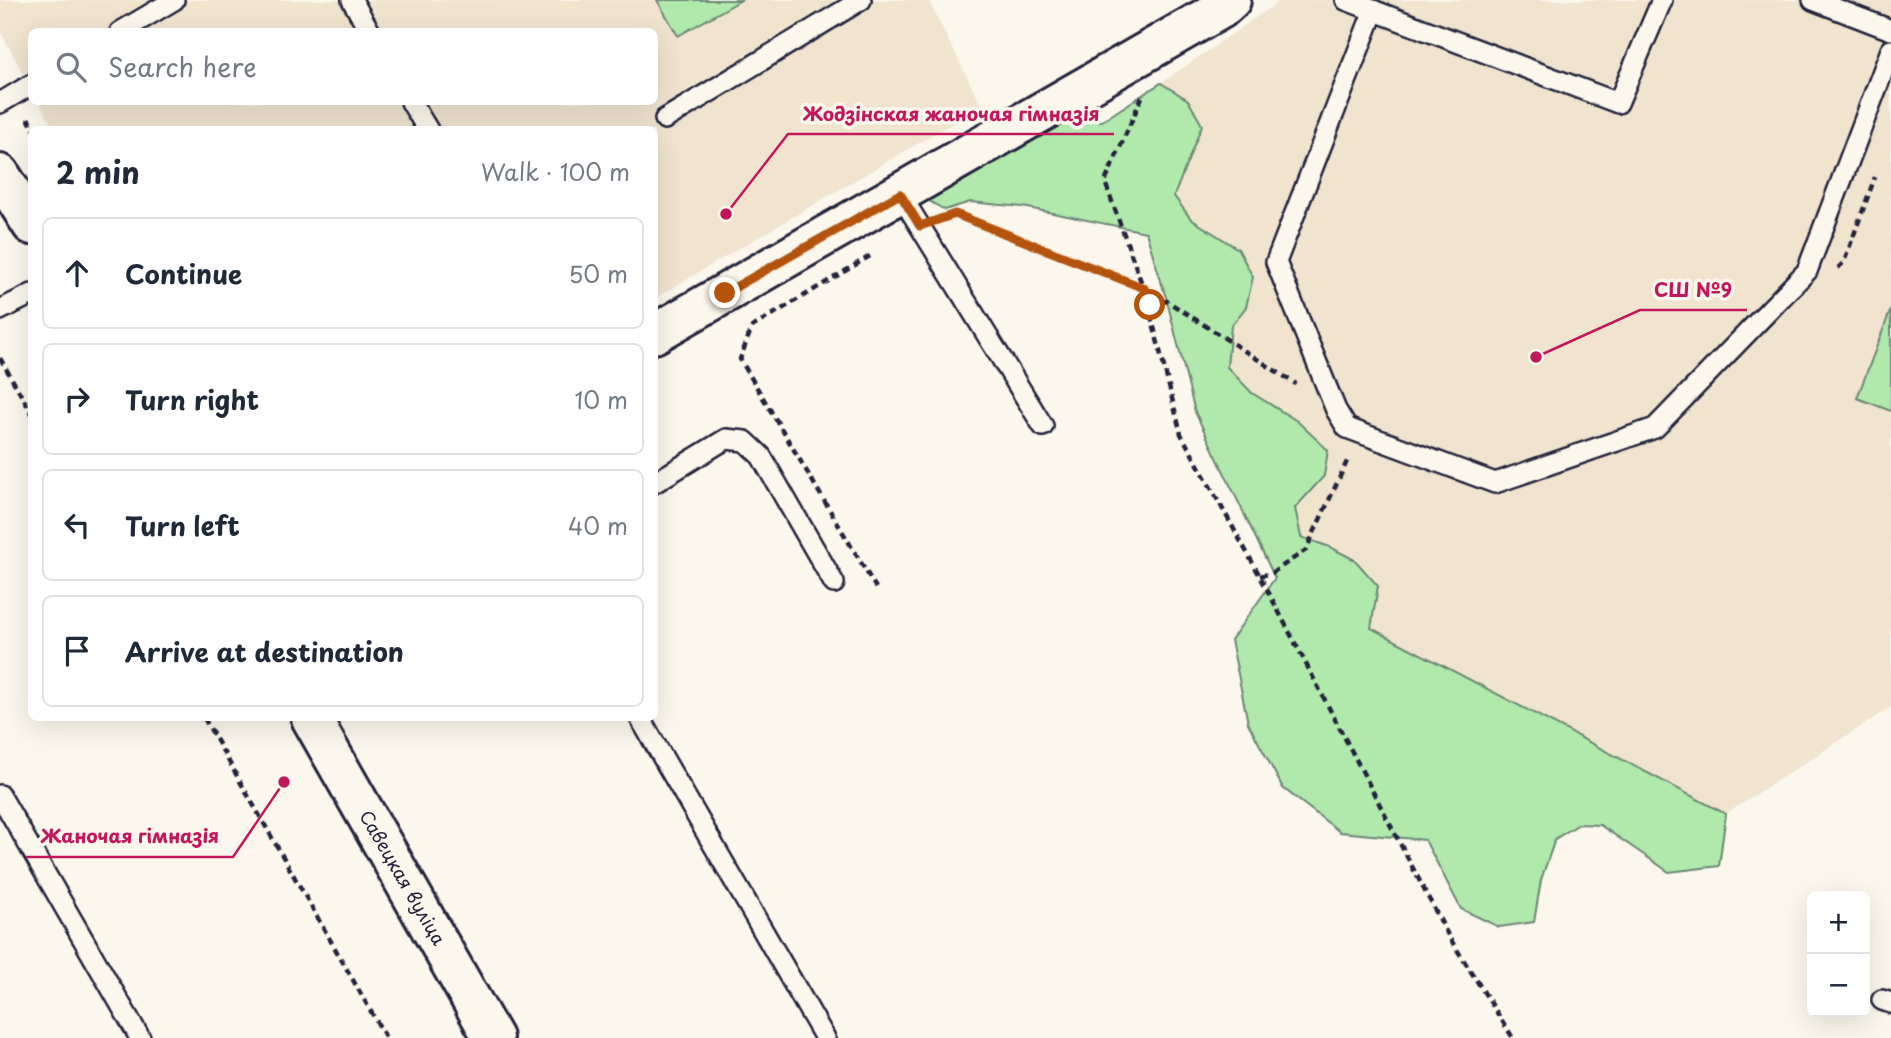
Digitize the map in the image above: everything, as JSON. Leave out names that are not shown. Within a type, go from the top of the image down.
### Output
[{"type":"street","points":[[658,332],[1220,9],[1231,0]]},
{"type":"street","points":[[0,174],[28,219]]},
{"type":"street","name":"Савецкая вуліца","points":[[313,721],[493,1038]]},
{"type":"lane","points":[[127,28],[174,0]]},
{"type":"lane","points":[[352,0],[368,28]]},
{"type":"lane","points":[[665,118],[861,0]]},
{"type":"lane","points":[[1346,0],[1618,103],[1662,0]]},
{"type":"lane","points":[[1813,0],[1891,30]]},
{"type":"lane","points":[[1374,10],[1276,262],[1336,410],[1347,428],[1495,483],[1655,428],[1807,271],[1891,50]]},
{"type":"lane","points":[[0,103],[28,86]]},
{"type":"lane","points":[[413,105],[426,126]]},
{"type":"lane","points":[[900,194],[1043,426]]},
{"type":"lane","points":[[0,310],[28,296]]},
{"type":"lane","points":[[658,480],[726,439],[744,441],[761,456],[834,583]]},
{"type":"lane","points":[[641,721],[825,1038]]},
{"type":"lane","points":[[0,795],[139,1038]]},
{"type":"path","points":[[1146,88],[1105,182],[1150,305],[1181,434],[1260,576],[1449,937],[1513,1038]]},
{"type":"path","points":[[876,588],[740,359],[752,327],[920,226],[955,214],[1144,288]]},
{"type":"path","points":[[1150,305],[1167,301],[1336,410]]},
{"type":"path","points":[[0,358],[28,407]]},
{"type":"path","points":[[1260,576],[1272,573],[1306,550],[1340,480],[1359,432]]},
{"type":"path","points":[[206,721],[386,1038]]},
{"type":"shaded area","points":[[0,0],[928,0],[982,106],[658,296],[658,126],[52,126],[41,105],[658,105],[658,28],[28,28],[28,82],[0,31]]},
{"type":"shaded area","points":[[1281,0],[1891,0],[1891,707],[1726,814],[1275,578],[1195,412],[1167,301],[1129,180],[1161,83]]},
{"type":"green space","points":[[657,0],[741,0],[678,36]]},
{"type":"green space","points":[[1161,83],[1188,100],[1202,125],[1174,196],[1191,219],[1238,249],[1253,277],[1246,307],[1231,326],[1227,367],[1252,393],[1297,421],[1328,450],[1324,476],[1295,508],[1301,537],[1330,547],[1355,560],[1378,586],[1371,628],[1726,814],[1719,866],[1669,872],[1600,825],[1579,824],[1555,839],[1541,880],[1534,922],[1499,927],[1461,909],[1425,840],[1340,832],[1283,788],[1248,723],[1231,640],[1275,578],[1195,412],[1167,301],[1146,232],[1023,207],[970,202],[945,210],[929,201],[934,187],[1060,115],[1102,121]]},
{"type":"green space","points":[[1891,309],[1891,411],[1857,398]]},
{"type":"place","name":"Жодзінская жаночая гімназія","points":[[726,214]]},
{"type":"place","name":"СШ №9","points":[[1536,357]]},
{"type":"place","name":"Жаночая гімназія","points":[[284,782]]},
{"type":"route","points":[[725,293],[900,194],[920,226],[955,214],[1144,288],[1150,305]]}]
